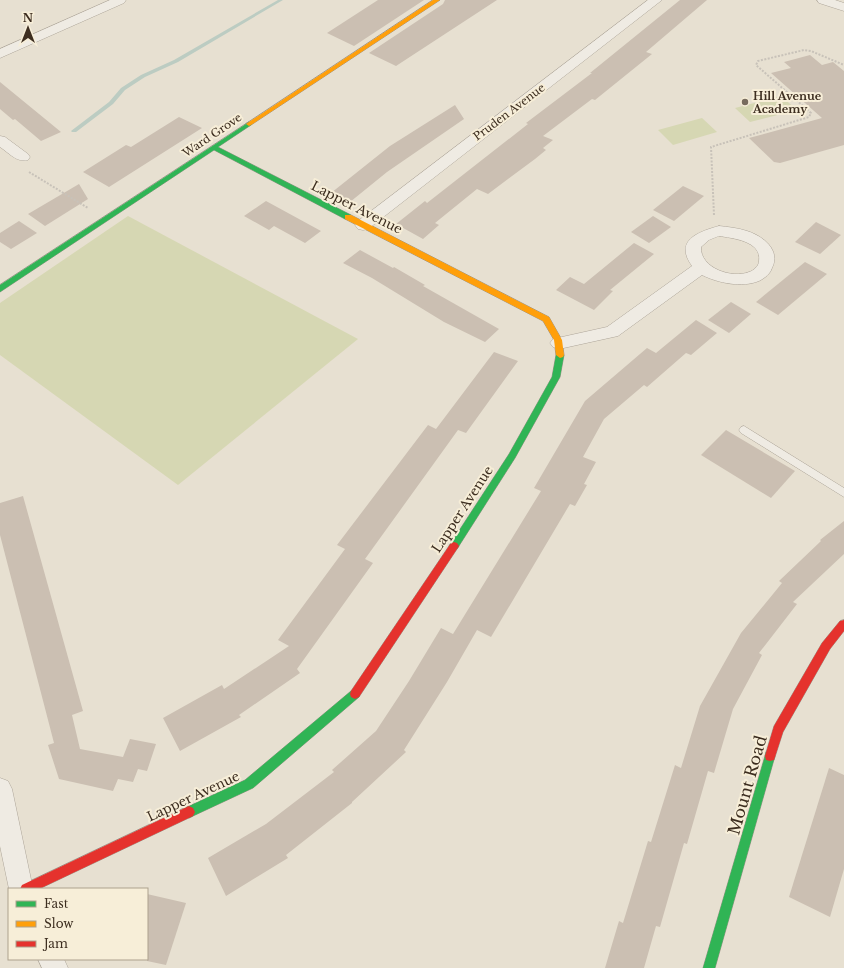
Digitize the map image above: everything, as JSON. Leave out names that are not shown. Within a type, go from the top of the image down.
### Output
[{"type":"street","points":[[0,54],[120,0]]},
{"type":"street","name":"Ward Grove","points":[[0,289],[437,0]]},
{"type":"street","name":"Pruden Avenue","points":[[363,225],[656,0]]},
{"type":"street","points":[[823,0],[844,7]]},
{"type":"street","points":[[0,140],[25,164]]},
{"type":"street","name":"Lapper Avenue","points":[[28,888],[249,784],[355,694],[428,586],[512,456],[556,376],[560,363],[559,343],[556,332],[546,319],[214,148]]},
{"type":"street","points":[[719,231],[733,231],[747,235],[759,242],[766,251],[769,260],[765,269],[756,276],[743,279],[728,279],[714,274],[702,267],[695,258],[693,248],[697,240],[706,234],[719,231]]},
{"type":"street","points":[[559,343],[612,332],[702,267]]},
{"type":"street","name":"Mount Road","points":[[709,968],[778,730],[826,646],[844,624]]},
{"type":"street","points":[[0,789],[21,888]]},
{"type":"lane","points":[[744,430],[844,493]]},
{"type":"path","points":[[719,231],[714,218],[712,147],[809,118],[811,113],[756,65],[758,61],[804,50],[812,51],[844,65]]},
{"type":"path","points":[[25,164],[106,220]]},
{"type":"green space","points":[[781,96],[797,110],[750,122],[735,108]]},
{"type":"green space","points":[[702,118],[717,132],[673,145],[658,130]]},
{"type":"green space","points":[[128,216],[358,339],[178,485],[0,355],[0,303]]},
{"type":"building","points":[[378,0],[424,0],[354,46],[327,33]]},
{"type":"building","points":[[445,0],[497,0],[396,66],[369,53],[443,4]]},
{"type":"building","points":[[680,0],[707,0],[646,52],[652,54],[595,100],[592,99],[543,136],[553,140],[543,148],[546,150],[535,159],[488,194],[477,189],[435,223],[439,225],[423,239],[396,224],[425,201],[427,203],[528,124],[526,123],[592,73],[590,73]]},
{"type":"building","points":[[810,55],[822,65],[833,62],[844,71],[844,145],[780,163],[774,162],[749,138],[822,118],[771,73],[791,68],[784,62]]},
{"type":"building","points":[[0,82],[61,132],[41,141],[15,119],[13,120],[0,109]]},
{"type":"building","points":[[455,105],[464,119],[387,172],[350,202],[331,193],[390,146]]},
{"type":"building","points":[[179,117],[202,128],[109,187],[83,172],[126,145],[131,147]]},
{"type":"building","points":[[79,184],[88,199],[45,226],[28,214]]},
{"type":"building","points":[[683,186],[704,196],[674,221],[653,210]]},
{"type":"building","points":[[266,201],[321,231],[305,243],[274,226],[269,230],[244,216]]},
{"type":"building","points":[[653,216],[671,227],[649,243],[631,232]]},
{"type":"building","points":[[19,221],[37,233],[11,249],[0,242],[0,233]]},
{"type":"building","points":[[816,222],[841,235],[820,254],[795,242]]},
{"type":"building","points":[[634,243],[654,254],[610,290],[613,291],[594,310],[556,290],[570,277],[584,284]]},
{"type":"building","points":[[360,250],[393,268],[394,267],[425,285],[423,286],[499,329],[485,342],[444,322],[372,278],[343,263]]},
{"type":"building","points":[[805,262],[827,274],[778,315],[756,302]]},
{"type":"building","points":[[731,302],[751,314],[729,333],[708,320]]},
{"type":"building","points":[[696,320],[717,333],[691,355],[686,353],[647,387],[644,385],[604,419],[583,457],[596,462],[584,484],[587,485],[575,506],[570,504],[491,637],[477,630],[447,682],[404,750],[406,752],[352,803],[286,855],[288,858],[226,896],[208,858],[266,824],[334,772],[332,770],[376,731],[409,681],[441,628],[453,634],[541,491],[534,488],[585,401],[647,348],[656,353]]},
{"type":"building","points":[[494,352],[518,361],[466,433],[458,430],[365,559],[373,563],[297,669],[300,673],[239,715],[241,717],[180,751],[163,718],[222,685],[224,689],[289,646],[278,640],[345,549],[337,545],[428,425],[436,429]]},
{"type":"building","points":[[726,430],[795,471],[771,498],[701,455]]},
{"type":"building","points":[[23,496],[83,711],[72,715],[80,749],[123,757],[130,739],[156,744],[147,771],[138,769],[133,782],[118,779],[113,791],[59,779],[48,745],[54,743],[0,535],[0,503]]},
{"type":"building","points":[[844,521],[844,554],[793,602],[797,604],[759,653],[762,655],[733,709],[714,773],[708,771],[687,844],[684,843],[660,927],[656,926],[644,968],[605,968],[619,921],[623,923],[648,841],[651,842],[675,765],[681,768],[700,706],[741,633],[782,583],[779,581],[821,541],[820,540]]},
{"type":"building","points":[[829,768],[844,775],[844,869],[830,917],[789,897]]},
{"type":"building","points":[[148,894],[186,903],[166,965],[147,961]]},
{"type":"waterway","points":[[74,131],[111,103],[123,89],[143,76],[176,61],[281,0]]},
{"type":"traffic: fast","points":[[0,289],[249,124]]},
{"type":"traffic: fast","points":[[214,148],[348,217]]},
{"type":"traffic: fast","points":[[454,546],[512,456],[556,377],[560,355]]},
{"type":"traffic: fast","points":[[189,812],[249,784],[355,694]]},
{"type":"traffic: fast","points":[[709,968],[770,756]]},
{"type":"traffic: slow","points":[[249,124],[437,0]]},
{"type":"traffic: slow","points":[[348,217],[546,319],[558,340],[560,355]]},
{"type":"traffic: jam","points":[[355,694],[454,546]]},
{"type":"traffic: jam","points":[[770,756],[778,730],[826,646],[844,624]]},
{"type":"traffic: jam","points":[[28,888],[189,812]]},
{"type":"place","name":"Hill Avenue Academy","points":[[745,102]]}]
